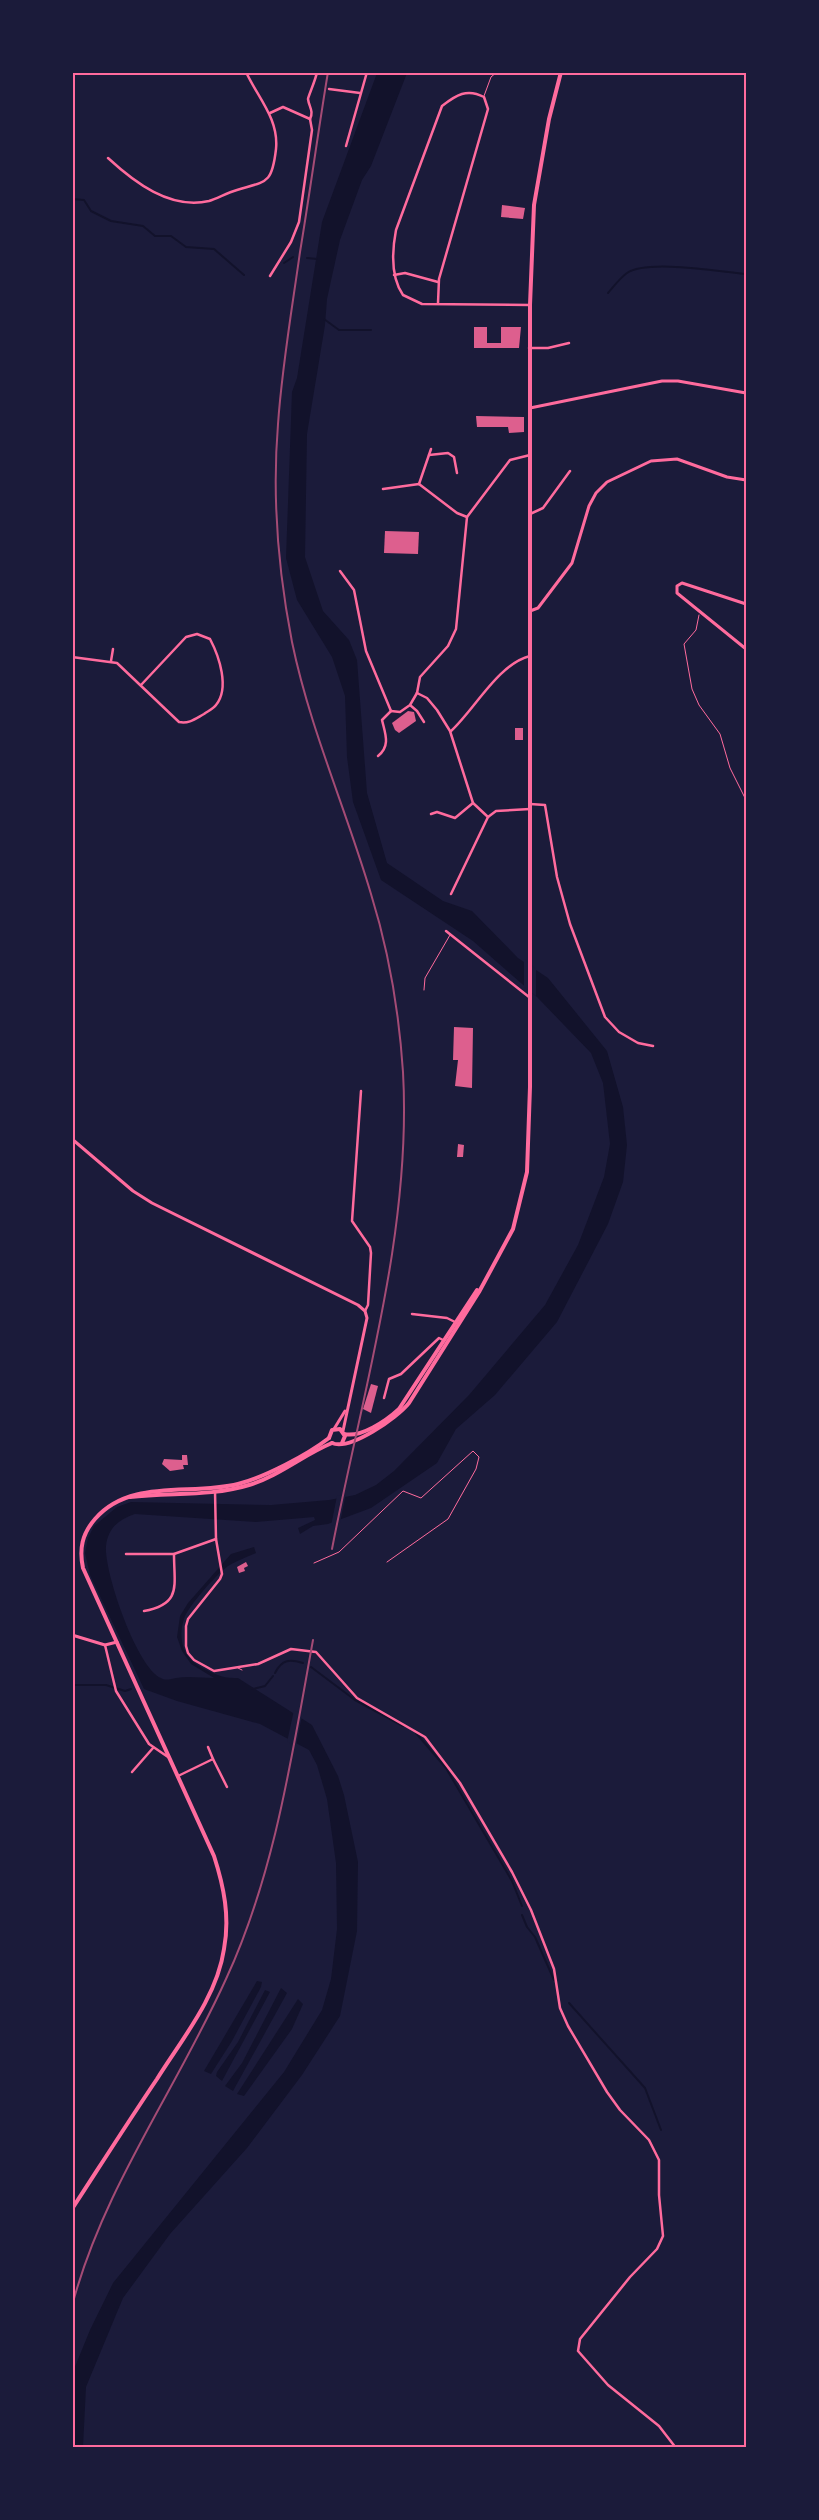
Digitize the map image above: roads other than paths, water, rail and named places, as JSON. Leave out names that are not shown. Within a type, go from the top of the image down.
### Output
[{"type":"main road","points":[[329,1438],[332,1443],[337,1445],[380,1427],[402,1412],[487,1276],[513,1229],[528,1172],[530,964],[530,305],[534,205],[549,119],[561,72]]},
{"type":"main road","points":[[215,1491],[259,1476],[329,1438],[332,1430],[337,1429],[350,1435],[359,1433],[384,1420],[399,1409],[487,1276]]},
{"type":"main road","points":[[342,1442],[343,1432]]},
{"type":"main road","points":[[72,2210],[189,2030],[211,1991],[224,1950],[227,1922],[222,1880],[214,1856],[83,1568],[80,1551],[85,1533],[105,1508],[125,1498],[215,1491],[259,1482],[332,1443]]},
{"type":"street","points":[[108,158],[131,178],[152,192],[186,203],[208,201],[269,180],[276,148],[270,113],[246,72]]},
{"type":"street","points":[[270,276],[291,242],[299,222],[312,130],[310,119],[312,111],[308,99],[309,94],[315,87],[317,72]]},
{"type":"street","points":[[346,146],[367,72]]},
{"type":"street","points":[[315,87],[320,88]]},
{"type":"street","points":[[329,89],[360,93]]},
{"type":"street","points":[[438,303],[438,282],[488,109],[484,97],[474,92],[457,94],[442,106],[396,230],[393,248],[394,274],[403,295],[422,304],[530,305]]},
{"type":"street","points":[[270,113],[283,107],[310,119]]},
{"type":"street","points":[[394,274],[405,272],[438,282]]},
{"type":"street","points":[[529,348],[548,348],[569,342]]},
{"type":"street","points":[[529,408],[662,381],[678,381],[746,393]]},
{"type":"street","points":[[419,484],[431,449]]},
{"type":"street","points":[[429,455],[448,453],[454,457],[457,473]]},
{"type":"street","points":[[391,711],[400,712],[410,704],[417,693],[420,677],[448,646],[456,629],[467,517],[510,460],[530,455]]},
{"type":"street","points":[[530,611],[538,608],[572,563],[589,506],[596,493],[607,482],[651,460],[676,459],[727,476],[746,480]]},
{"type":"street","points":[[530,514],[542,508],[570,471]]},
{"type":"street","points":[[384,489],[419,484],[458,513],[467,517]]},
{"type":"street","points":[[340,571],[354,590],[366,651],[391,711]]},
{"type":"street","points":[[746,604],[682,583],[677,586],[677,593],[746,649]]},
{"type":"street","points":[[72,657],[111,661],[141,685],[179,722],[185,723],[194,720],[216,706],[222,693],[223,683],[217,657],[210,639],[197,634],[186,637],[141,685]]},
{"type":"street","points":[[111,661],[113,649]]},
{"type":"street","points":[[450,731],[466,718],[502,673],[521,659],[530,656]]},
{"type":"street","points":[[417,693],[427,698],[448,727],[474,803],[488,817]]},
{"type":"street","points":[[410,704],[424,722]]},
{"type":"street","points":[[378,756],[387,745],[382,720],[391,711]]},
{"type":"street","points":[[431,814],[437,812],[455,818],[474,803]]},
{"type":"street","points":[[451,894],[488,817],[496,811],[545,805],[557,877],[570,924],[605,1017],[619,1032],[638,1043],[653,1046]]},
{"type":"street","points":[[446,931],[529,994]]},
{"type":"street","points":[[361,1091],[352,1220],[370,1246],[368,1305],[365,1311]]},
{"type":"street","points":[[72,1139],[133,1190],[152,1203],[358,1305],[365,1311],[367,1318],[343,1432]]},
{"type":"street","points":[[412,1314],[447,1318],[455,1322]]},
{"type":"street","points":[[384,1398],[390,1379],[401,1374],[438,1338],[443,1340]]},
{"type":"street","points":[[332,1430],[348,1404]]},
{"type":"street","points":[[215,1491],[215,1531],[222,1574],[188,1619],[185,1632],[188,1653],[194,1660],[214,1671],[264,1662],[283,1651],[301,1649],[317,1653],[357,1698],[416,1730],[432,1745],[460,1783],[512,1872],[554,1969],[560,2008],[568,2026],[620,2110],[649,2140],[659,2160],[658,2195],[663,2236],[658,2248],[630,2277],[580,2339],[578,2352],[608,2385],[659,2426],[676,2448]]},
{"type":"street","points":[[126,1554],[174,1554],[216,1539]]},
{"type":"street","points":[[144,1611],[157,1608],[169,1602],[174,1593],[174,1554]]},
{"type":"street","points":[[72,1635],[105,1645],[117,1642]]},
{"type":"street","points":[[105,1645],[116,1689],[153,1748],[169,1757]]},
{"type":"street","points":[[208,1747],[227,1787]]},
{"type":"street","points":[[132,1772],[153,1748]]},
{"type":"street","points":[[178,1776],[213,1759]]},
{"type":"lane","points":[[484,97],[490,77],[498,72]]},
{"type":"lane","points":[[424,990],[425,978],[451,934]]},
{"type":"lane","points":[[237,1667],[242,1670]]},
{"type":"waterway","points":[[72,199],[84,200],[91,211],[111,221],[143,226],[155,236],[171,236],[186,247],[214,249],[244,275]]},
{"type":"waterway","points":[[284,263],[293,257]]},
{"type":"waterway","points":[[307,258],[317,259]]},
{"type":"waterway","points":[[608,293],[627,273],[651,267],[685,267],[746,274]]},
{"type":"waterway","points":[[324,319],[339,330],[371,330]]},
{"type":"waterway","points":[[275,1673],[280,1665],[287,1661],[303,1663]]},
{"type":"waterway","points":[[311,1667],[355,1700],[403,1726]]},
{"type":"waterway","points":[[253,1689],[265,1686],[273,1676]]},
{"type":"waterway","points":[[72,1685],[106,1685],[125,1691],[131,1689]]},
{"type":"waterway","points":[[416,1733],[446,1768],[512,1881],[522,1906]]},
{"type":"waterway","points":[[522,1915],[527,1927],[535,1937],[554,1980]]},
{"type":"waterway","points":[[569,2003],[645,2088],[661,2130]]},
{"type":"railway","points":[[328,72],[282,381],[276,451],[276,506],[283,588],[292,642],[308,706],[361,862],[388,960],[396,1004],[401,1049],[404,1132],[400,1192],[382,1312],[332,1549]]},
{"type":"railway","points":[[72,2306],[85,2263],[121,2180],[206,2020],[243,1939],[270,1855],[280,1813],[313,1640]]}]
